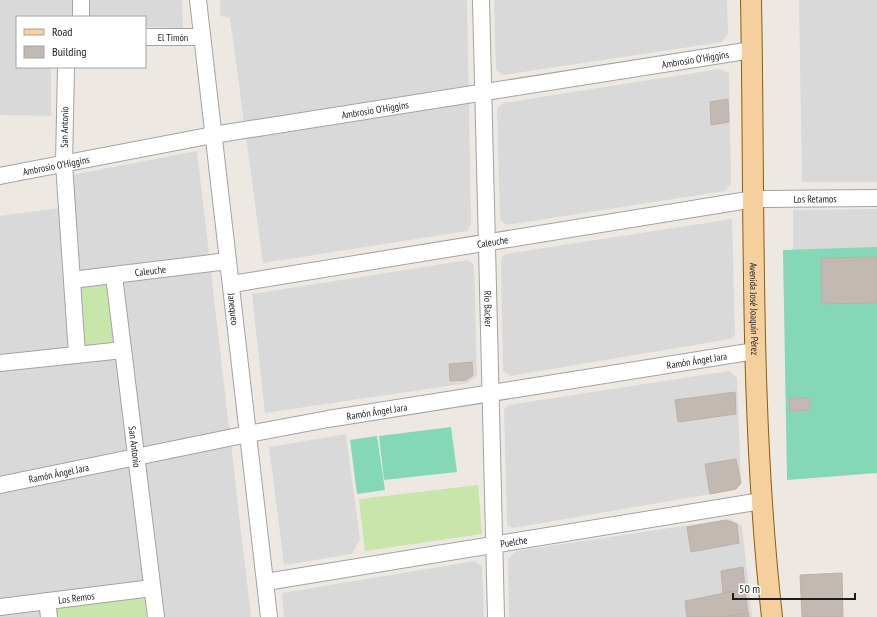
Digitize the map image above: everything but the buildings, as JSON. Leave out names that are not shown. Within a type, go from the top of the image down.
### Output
[{"type":"main road","name":"Avenida José Joaquín Pérez","points":[[751,0],[755,351],[761,501],[772,617]]},
{"type":"street","points":[[81,0],[81,16]]},
{"type":"street","name":"Janequeo","points":[[198,0],[228,261],[232,284],[269,617]]},
{"type":"street","name":"Río Backer","points":[[481,0],[496,617]]},
{"type":"street","name":"El Timón","points":[[146,37],[202,37]]},
{"type":"street","name":"Ambrosio O'Higgins","points":[[0,176],[213,135],[752,50]]},
{"type":"street","name":"San Antonio","points":[[66,68],[64,164],[77,354]]},
{"type":"street","name":"Los Retamos","points":[[754,199],[877,198]]},
{"type":"street","name":"Caleuche","points":[[232,284],[754,199]]},
{"type":"street","name":"Caleuche","points":[[72,280],[228,261]]},
{"type":"street","name":"San Antonio","points":[[114,276],[156,617]]},
{"type":"street","points":[[0,362],[123,350]]},
{"type":"street","name":"Ramón Ángel Jara","points":[[0,484],[248,434],[379,411],[755,351]]},
{"type":"street","name":"Puelche","points":[[266,582],[761,501]]},
{"type":"street","name":"Los Remos","points":[[0,607],[48,609],[152,588]]},
{"type":"shaded area","points":[[0,0],[182,0],[183,28],[146,27],[146,16],[16,16],[16,68],[51,68],[51,116],[0,115]]},
{"type":"shaded area","points":[[220,0],[467,0],[471,224],[467,231],[263,263],[230,18],[220,16]]},
{"type":"shaded area","points":[[494,0],[727,0],[728,34],[722,42],[503,75],[496,70]]},
{"type":"shaded area","points":[[799,0],[877,0],[877,182],[802,182]]},
{"type":"shaded area","points":[[720,69],[729,73],[731,184],[725,191],[506,225],[500,219],[497,108],[504,103]]},
{"type":"shaded area","points":[[197,151],[251,617],[0,617],[0,216],[68,207],[66,176]]},
{"type":"shaded area","points":[[877,209],[877,258],[793,260],[793,210]]},
{"type":"shaded area","points":[[732,219],[735,335],[730,339],[510,376],[503,371],[501,259],[505,254]]},
{"type":"shaded area","points":[[468,260],[474,265],[477,376],[468,383],[265,413],[252,294]]},
{"type":"shaded area","points":[[729,371],[737,378],[741,482],[734,490],[513,528],[507,525],[504,410],[508,405]]},
{"type":"shaded area","points":[[346,434],[360,540],[352,554],[284,565],[269,447]]},
{"type":"shaded area","points":[[730,519],[742,526],[752,617],[509,617],[508,559],[516,551]]},
{"type":"shaded area","points":[[475,561],[482,566],[484,617],[284,617],[282,593]]},
{"type":"green space","points":[[877,247],[877,473],[787,480],[783,250]]},
{"type":"green space","points":[[109,280],[116,342],[83,346],[78,284]]},
{"type":"green space","points":[[451,427],[457,472],[384,480],[379,436]]},
{"type":"green space","points":[[377,436],[385,490],[357,494],[350,440]]},
{"type":"green space","points":[[478,485],[482,534],[365,551],[359,499]]},
{"type":"green space","points":[[144,597],[146,617],[56,617],[55,608]]}]
